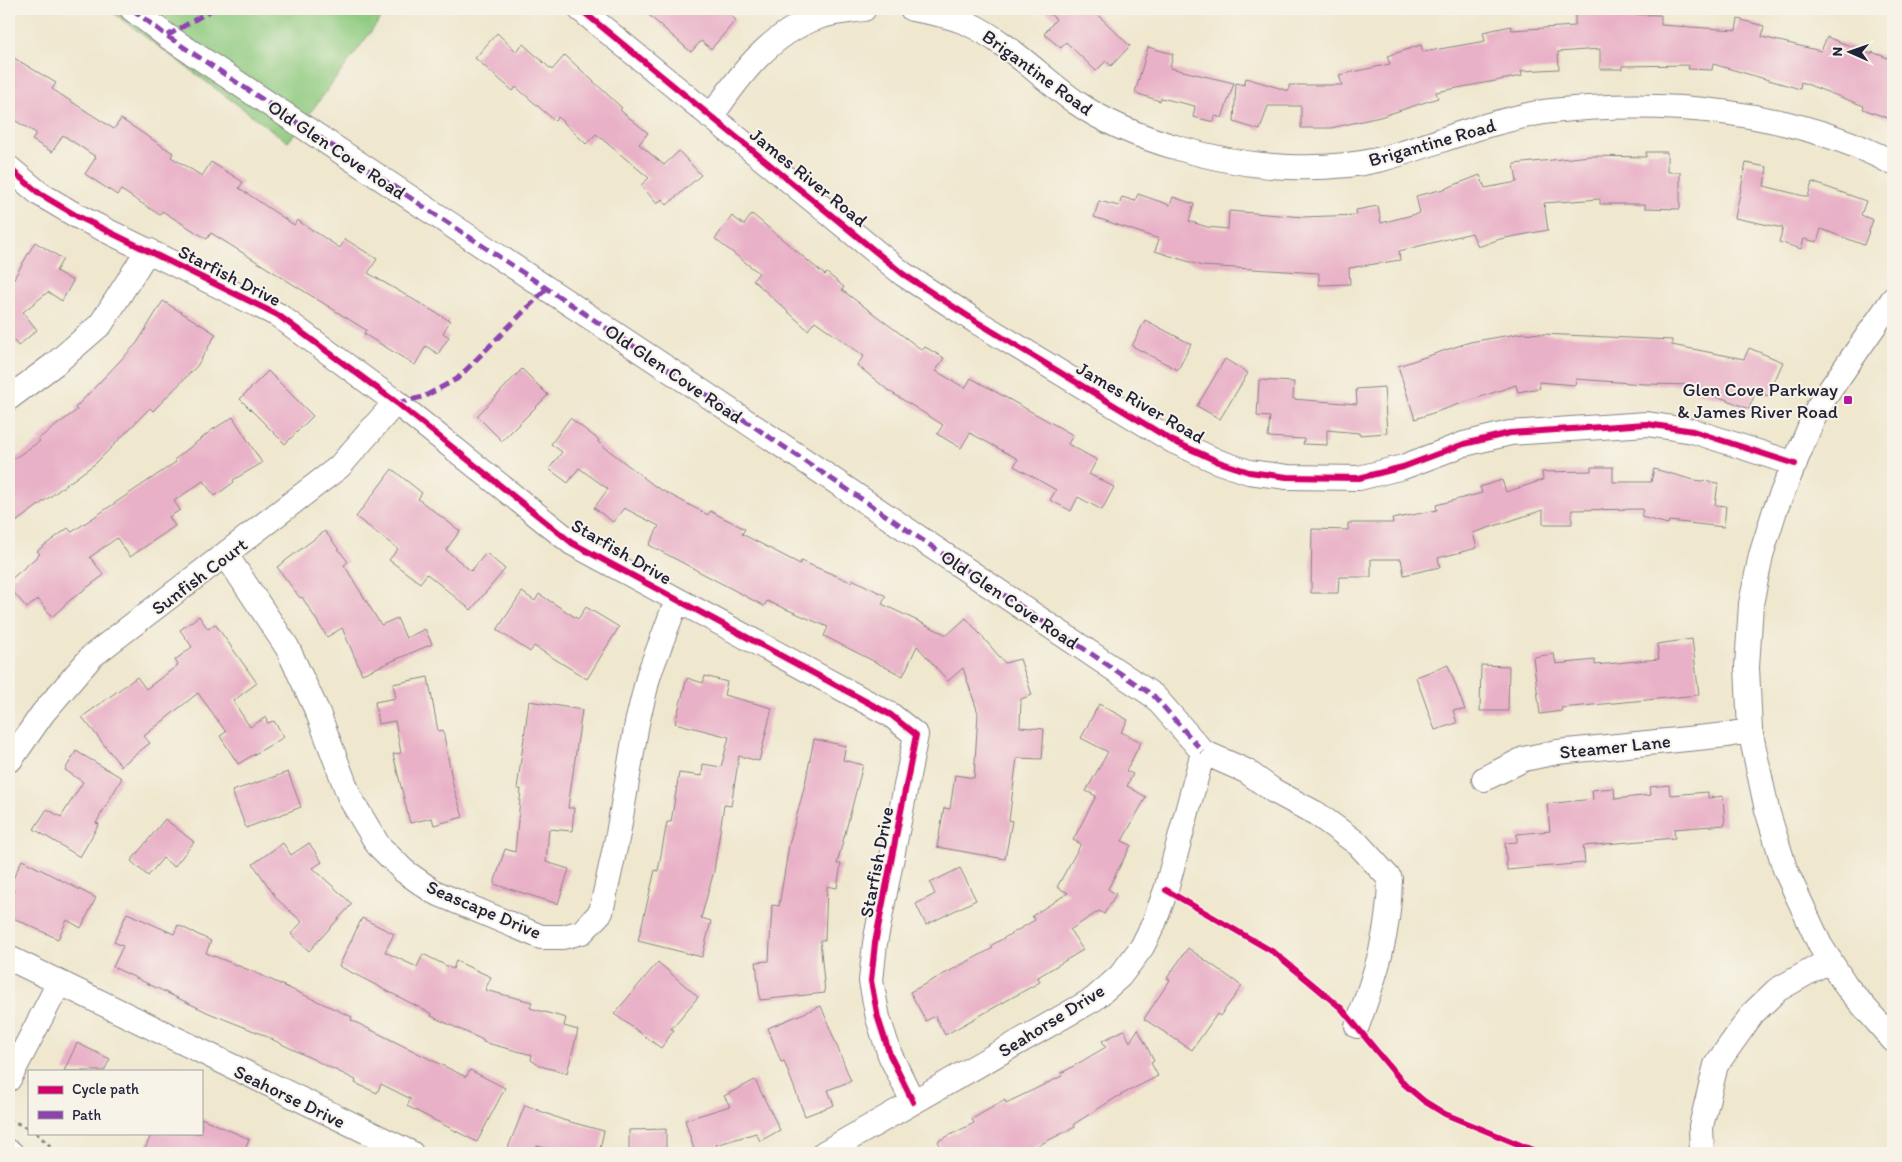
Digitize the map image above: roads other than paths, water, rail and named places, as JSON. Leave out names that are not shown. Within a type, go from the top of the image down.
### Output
[{"type":"street","name":"Old Glen Cove Road","points":[[132,9],[167,36],[707,395],[1154,696],[1203,752]]},
{"type":"street","name":"James River Road","points":[[580,9],[799,187],[902,274],[1173,442],[1219,462],[1249,472],[1287,477],[1359,478],[1404,467],[1464,444],[1510,433],[1647,424],[1692,431],[1795,464]]},
{"type":"street","points":[[711,117],[738,78],[760,54],[790,32],[819,16],[864,9]]},
{"type":"street","name":"Brigantine Road","points":[[912,9],[966,23],[1000,42],[1077,103],[1109,122],[1187,151],[1228,160],[1289,167],[1361,162],[1380,159],[1481,128],[1550,111],[1616,107],[1670,108],[1759,118],[1849,143],[1893,163]]},
{"type":"street","name":"Starfish Drive","points":[[9,168],[40,194],[77,216],[278,315],[397,403],[572,543],[891,715],[916,735],[874,944],[872,981],[878,1018],[890,1055],[913,1102]]},
{"type":"street","points":[[9,398],[56,364],[101,324],[148,250]]},
{"type":"street","points":[[1893,300],[1818,407],[1775,510],[1761,555],[1751,604],[1747,667],[1750,730],[1767,810],[1785,869],[1830,960],[1847,987],[1893,1040]]},
{"type":"street","name":"Sunfish Court","points":[[11,759],[44,713],[92,656],[339,467],[394,404],[397,403]]},
{"type":"street","name":"Seascape Drive","points":[[226,555],[287,647],[318,713],[350,798],[378,844],[404,871],[434,892],[541,937],[563,937],[582,932],[601,912],[618,834],[637,723],[649,674],[677,600]]},
{"type":"street","name":"Steamer Lane","points":[[1484,779],[1524,759],[1557,752],[1727,735],[1750,730]]},
{"type":"street","points":[[1203,752],[1246,771],[1274,791],[1317,814],[1358,844],[1390,879],[1389,914],[1381,958],[1357,1026]]},
{"type":"street","name":"Seahorse Drive","points":[[824,1153],[1094,998],[1120,976],[1142,947],[1154,923],[1166,890],[1203,752]]},
{"type":"street","name":"Seahorse Drive","points":[[9,958],[59,984],[411,1153]]},
{"type":"street","points":[[1702,1153],[1701,1126],[1716,1066],[1753,1013],[1777,990],[1830,960]]},
{"type":"street","points":[[9,1079],[59,984]]},
{"type":"place","name":"Glen Cove Parkway & James River Road","points":[[1848,400]]}]
